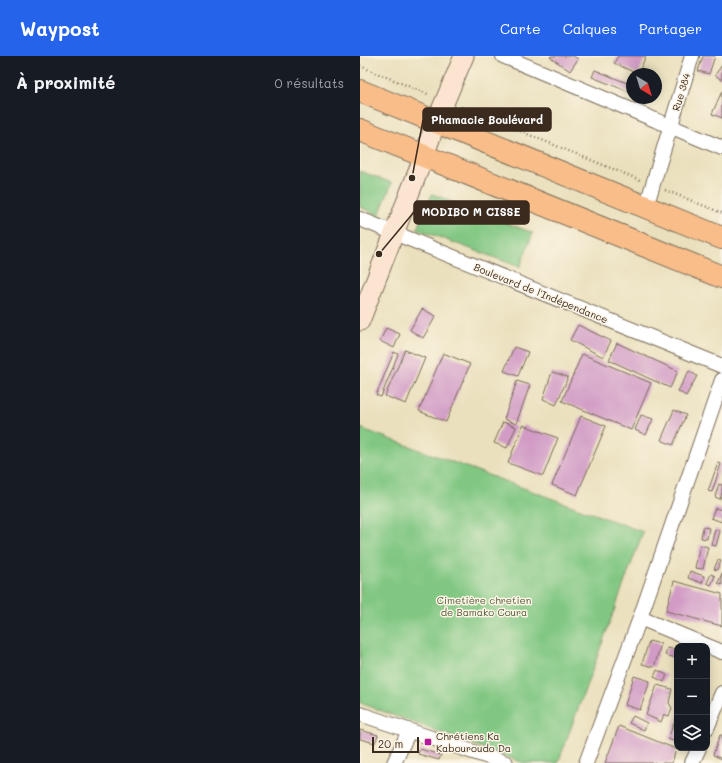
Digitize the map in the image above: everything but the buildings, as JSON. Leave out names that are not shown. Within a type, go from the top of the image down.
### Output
[{"type":"highway","points":[[360,91],[722,238]]},
{"type":"highway","points":[[360,130],[722,277]]},
{"type":"main road","points":[[360,321],[436,122],[464,56]]},
{"type":"street","points":[[503,56],[722,148]]},
{"type":"street","name":"Rue 384","points":[[646,208],[692,56]]},
{"type":"street","name":"Boulevard de l'Indépendance","points":[[360,219],[722,366]]},
{"type":"street","points":[[586,763],[640,618],[722,380]]},
{"type":"street","points":[[640,618],[722,652]]},
{"type":"street","points":[[710,721],[722,693]]},
{"type":"street","points":[[360,714],[506,763]]},
{"type":"street","points":[[394,763],[409,731]]},
{"type":"street","points":[[692,763],[698,751]]},
{"type":"path","points":[[360,66],[722,212]]},
{"type":"green space","points":[[360,171],[392,183],[379,215],[360,207]]},
{"type":"green space","points":[[432,194],[533,233],[520,267],[417,229]]},
{"type":"green space","name":"Cimetière chretien de Bamako Coura","points":[[360,428],[643,532],[558,763],[524,763],[360,703]]},
{"type":"place","name":"Phamacie Boulévard","points":[[412,178]]},
{"type":"place","name":"MODIBO M CISSE","points":[[379,254]]},
{"type":"place","name":"Chrétiens Ka Kabouroudo Da","points":[[428,742]]}]
